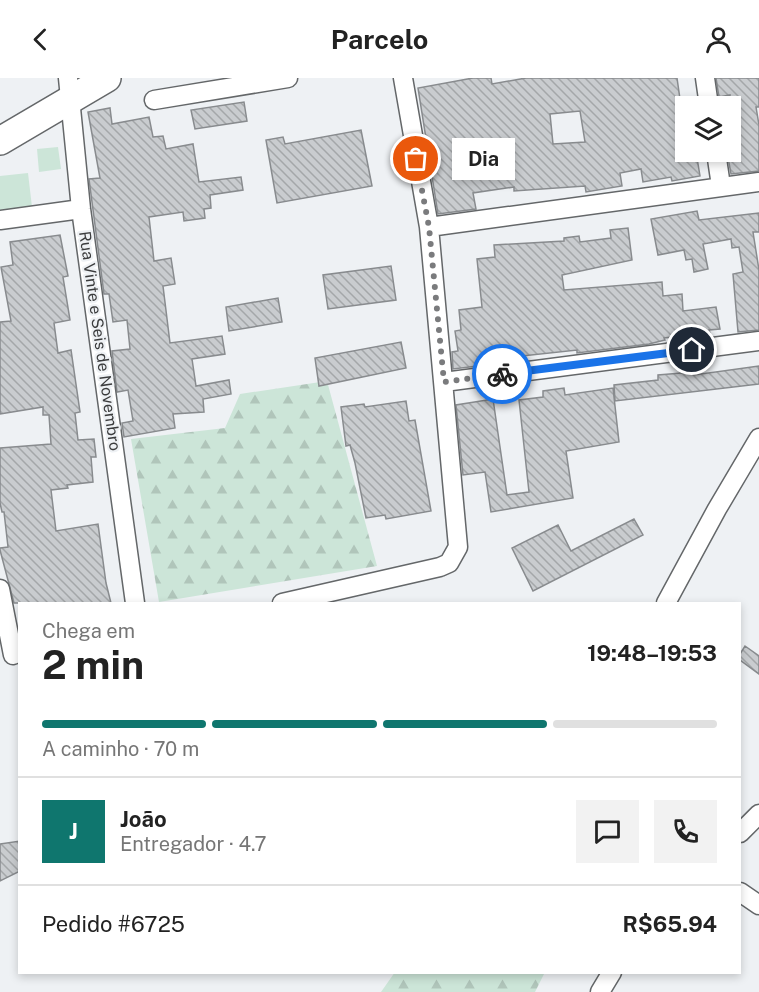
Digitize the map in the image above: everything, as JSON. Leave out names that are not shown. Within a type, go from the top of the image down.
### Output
[{"type":"main road","points":[[0,141],[70,88],[108,78]]},
{"type":"street","points":[[154,100],[288,78]]},
{"type":"street","points":[[286,602],[440,567],[455,556],[459,537],[429,227],[403,78]]},
{"type":"street","points":[[705,78],[708,96]]},
{"type":"street","name":"Rua Vinte e Seis de Novembro","points":[[70,88],[81,209],[135,602]]},
{"type":"street","points":[[717,162],[721,186]]},
{"type":"street","points":[[429,227],[759,182]]},
{"type":"street","points":[[0,220],[81,209]]},
{"type":"street","points":[[444,382],[759,341]]},
{"type":"street","points":[[667,602],[759,438]]},
{"type":"street","points":[[0,589],[11,656]]},
{"type":"street","points":[[741,831],[759,814]]},
{"type":"street","points":[[741,893],[759,905]]},
{"type":"street","points":[[600,992],[611,974]]},
{"type":"green space","points":[[58,147],[61,169],[39,172],[37,149]]},
{"type":"green space","points":[[28,173],[32,207],[0,210],[0,176]]},
{"type":"green space","points":[[327,381],[377,566],[159,602],[131,439],[225,428],[240,394]]},
{"type":"green space","points":[[394,974],[544,974],[535,992],[381,992]]},
{"type":"building","points":[[473,78],[491,78],[492,84],[526,78],[677,78],[680,96],[675,96],[675,162],[698,162],[700,176],[672,181],[671,177],[643,182],[641,169],[620,173],[622,186],[586,192],[585,186],[514,191],[514,187],[473,193],[476,209],[438,214],[418,88]],"holes":[[[580,111],[585,142],[553,144],[550,114]]]},
{"type":"building","points":[[716,78],[759,78],[759,107],[756,107],[759,125],[759,171],[731,174],[729,162],[741,162],[741,96],[719,96]]},
{"type":"building","points":[[244,102],[247,121],[195,129],[191,110]]},
{"type":"building","points":[[110,108],[112,124],[149,117],[153,137],[163,136],[166,149],[193,144],[199,182],[241,177],[243,190],[210,195],[211,208],[204,209],[205,218],[184,221],[183,212],[149,217],[154,261],[171,258],[175,284],[163,286],[170,343],[222,336],[225,354],[192,359],[196,386],[229,380],[231,394],[203,399],[204,412],[173,414],[175,428],[124,437],[122,423],[133,421],[128,390],[117,392],[112,351],[130,349],[127,320],[113,322],[109,294],[104,294],[89,179],[100,178],[88,112]]},
{"type":"building","points":[[361,130],[372,186],[277,203],[266,140],[283,137],[285,144]]},
{"type":"building","points":[[697,211],[699,220],[759,213],[759,232],[753,232],[759,270],[759,330],[738,332],[733,274],[743,272],[739,247],[732,248],[731,239],[703,244],[708,269],[694,272],[692,259],[686,260],[684,250],[658,255],[651,219]]},
{"type":"building","points":[[628,228],[632,260],[562,275],[564,290],[662,282],[663,296],[682,294],[683,311],[716,307],[720,329],[709,330],[710,333],[664,338],[665,340],[649,344],[577,353],[577,350],[493,359],[494,364],[453,369],[452,352],[458,351],[455,331],[461,330],[459,310],[482,307],[477,259],[495,257],[494,245],[564,241],[564,238],[579,236],[580,242],[611,238],[610,230]]},
{"type":"building","points":[[60,235],[68,276],[63,277],[70,320],[54,323],[58,353],[71,350],[80,412],[75,413],[78,440],[94,439],[96,457],[91,457],[93,482],[67,485],[68,488],[51,490],[56,531],[98,524],[111,602],[14,603],[0,550],[0,548],[8,547],[4,512],[2,512],[0,503],[0,448],[51,444],[49,415],[43,415],[43,407],[0,414],[0,322],[11,321],[1,267],[13,265],[10,242]]},
{"type":"building","points":[[391,266],[396,300],[328,309],[323,275]]},
{"type":"building","points":[[278,298],[282,322],[229,331],[226,307]]},
{"type":"building","points":[[401,342],[406,368],[319,386],[315,358]]},
{"type":"building","points":[[759,366],[759,384],[615,401],[614,385],[658,380],[658,375],[693,372],[694,375]]},
{"type":"building","points":[[564,388],[565,395],[613,388],[619,442],[566,451],[573,498],[491,512],[485,472],[463,475],[456,405],[493,399],[507,495],[529,492],[519,400],[543,397],[543,391]]},
{"type":"building","points":[[406,401],[409,421],[415,420],[431,511],[386,519],[385,515],[366,518],[350,445],[346,446],[341,407],[364,404],[365,407]]},
{"type":"building","points":[[634,519],[643,535],[533,591],[512,548],[558,525],[571,551]]},
{"type":"building","points":[[745,646],[759,656],[759,674],[741,661],[741,652]]},
{"type":"building","points":[[18,841],[18,872],[0,881],[0,844]]},
{"type":"way so far","points":[[416,159],[429,227],[444,382],[502,374]]},
{"type":"place","name":"Dia","points":[[416,159]]},
{"type":"route","points":[[502,374],[692,350]]}]
